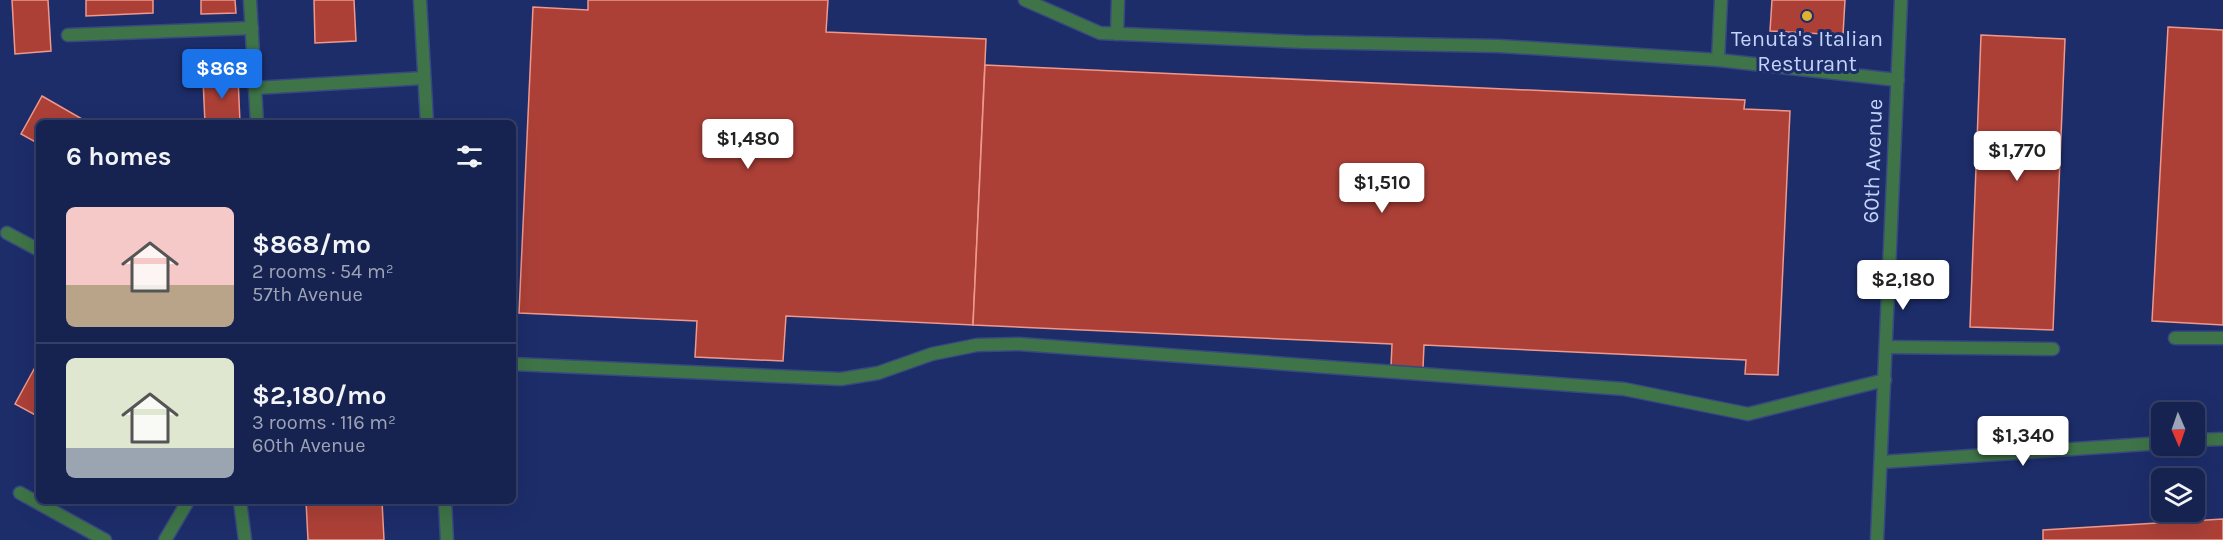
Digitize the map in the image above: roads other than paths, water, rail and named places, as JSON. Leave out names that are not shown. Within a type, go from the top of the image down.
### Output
[{"type":"street","points":[[250,0],[257,120]]},
{"type":"street","points":[[420,0],[427,120]]},
{"type":"street","points":[[1025,0],[1100,33],[1304,42],[1498,46],[1718,60],[1898,80]]},
{"type":"street","points":[[1117,34],[1118,0]]},
{"type":"street","points":[[1718,60],[1721,0]]},
{"type":"street","name":"60th Avenue","points":[[1877,540],[1901,0]]},
{"type":"street","points":[[68,35],[252,28]]},
{"type":"street","points":[[255,88],[424,78]]},
{"type":"street","points":[[7,233],[36,248]]},
{"type":"street","points":[[2175,338],[2223,338]]},
{"type":"street","points":[[516,364],[841,379],[878,373],[932,354],[966,348],[1019,344],[1624,389],[1748,414],[1885,380]]},
{"type":"street","points":[[1887,347],[2053,349]]},
{"type":"street","points":[[2205,440],[2223,438]]},
{"type":"street","points":[[1882,462],[2151,444]]},
{"type":"street","points":[[20,493],[36,502]]},
{"type":"street","points":[[40,504],[105,540]]},
{"type":"street","points":[[165,540],[186,504]]},
{"type":"street","points":[[240,504],[245,540]]},
{"type":"street","points":[[445,504],[447,540]]},
{"type":"place","name":"Tenuta's Italian Resturant","points":[[1807,16]]}]
